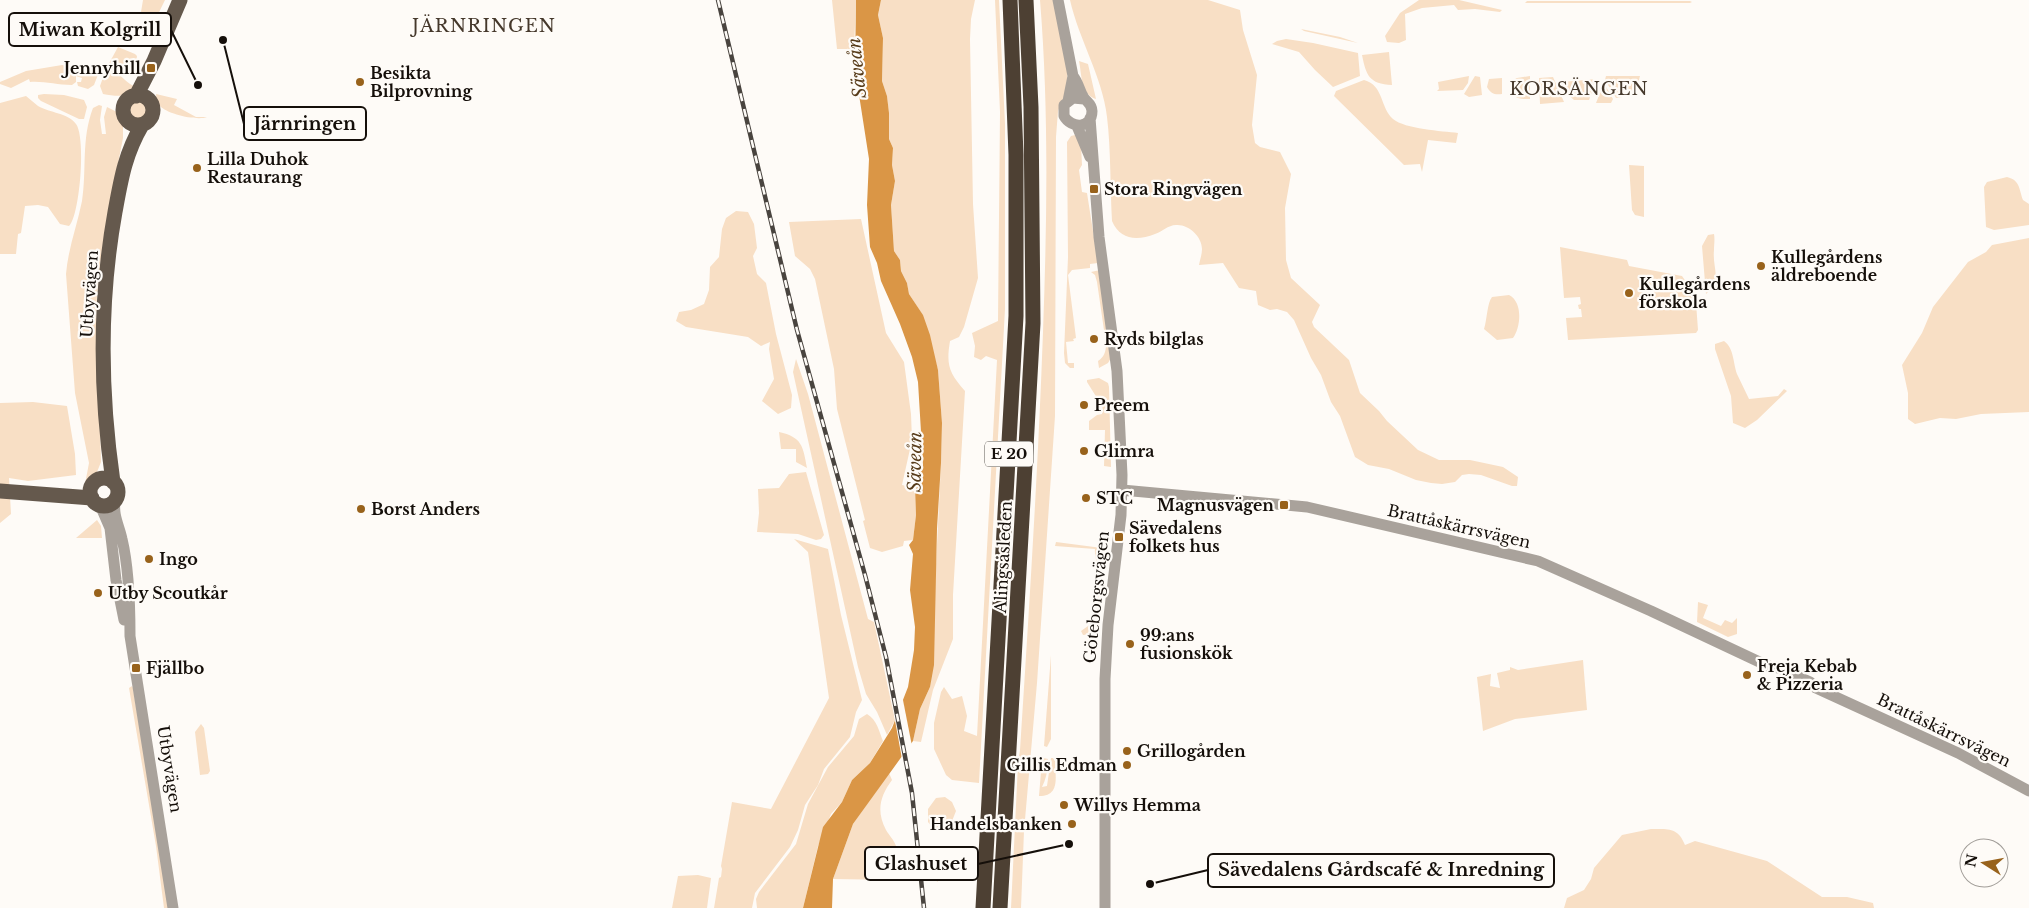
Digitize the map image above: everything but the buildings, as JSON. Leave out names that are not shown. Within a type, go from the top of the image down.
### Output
[{"type":"highway","name":"E 20","points":[[983,908],[1016,316],[1016,155],[1010,0]]},
{"type":"highway","name":"Alingsåsleden","points":[[1000,908],[1033,323],[1033,207],[1026,0]]},
{"type":"main road","name":"Utbyvägen","points":[[102,492],[107,438],[103,366],[105,297],[109,248],[128,153],[124,107],[128,100],[136,96],[154,61],[180,0]]},
{"type":"main road","name":"Utbyvägen","points":[[128,153],[142,125],[152,117],[154,61]]},
{"type":"main road","points":[[136,96],[144,97],[151,103]]},
{"type":"main road","points":[[126,119],[133,124],[142,125]]},
{"type":"main road","points":[[0,491],[57,495],[102,492]]},
{"type":"street","points":[[1058,0],[1073,76],[1084,99],[1091,107],[1090,118],[1085,123],[1077,126],[1068,122],[1064,116],[1063,109],[1068,101],[1073,76]]},
{"type":"street","points":[[1068,101],[1075,97],[1084,99]]},
{"type":"street","name":"Göteborgsvägen","points":[[1090,118],[1100,237],[1117,371],[1122,490],[1122,514],[1108,625],[1105,679],[1105,908]]},
{"type":"street","name":"Göteborgsvägen","points":[[1077,126],[1084,139],[1094,171]]},
{"type":"street","name":"Brattåskärrsvägen","points":[[1122,490],[1307,507],[1528,559],[1563,571],[1768,666],[1779,668],[1810,682],[1816,688],[1958,753],[2029,791]]},
{"type":"street","name":"Utbyvägen","points":[[102,492],[110,528],[116,580],[124,622],[130,636],[173,908]]},
{"type":"shaded area","points":[[143,0],[165,0],[145,41],[139,43],[129,34],[140,18]]},
{"type":"shaded area","points":[[832,0],[856,0],[854,49],[837,49]]},
{"type":"shaded area","points":[[881,0],[975,0],[971,19],[970,39],[973,204],[978,278],[964,327],[959,337],[950,341],[948,356],[952,374],[965,391],[953,595],[953,639],[933,690],[921,742],[913,741],[920,709],[930,687],[942,423],[938,370],[922,314],[909,294],[907,283],[901,271],[900,260],[894,251],[891,205],[895,181],[892,165],[893,148],[889,139],[887,96],[882,81],[883,38],[878,15]]},
{"type":"shaded area","points":[[995,0],[999,0],[1005,124],[1005,309],[979,783],[952,780],[946,775],[934,749],[934,723],[941,692],[944,687],[952,699],[962,696],[967,716],[964,731],[977,736],[997,360],[986,356],[981,360],[974,357],[975,346],[972,333],[998,321],[1000,112]]},
{"type":"shaded area","points":[[1040,0],[1054,0],[1068,68],[1066,92],[1058,111],[1056,137],[1055,416],[1037,683],[1024,831],[1021,908],[1011,908],[1041,384],[1046,207],[1046,124]]},
{"type":"shaded area","points":[[1070,0],[1208,0],[1240,10],[1243,30],[1257,75],[1252,125],[1255,143],[1260,147],[1280,152],[1291,174],[1285,208],[1286,260],[1291,278],[1320,305],[1312,322],[1314,327],[1349,360],[1360,393],[1418,450],[1439,460],[1470,460],[1503,467],[1518,477],[1517,486],[1481,475],[1469,474],[1462,475],[1455,482],[1431,483],[1416,480],[1389,469],[1368,465],[1355,457],[1340,416],[1331,402],[1321,375],[1294,320],[1287,312],[1277,309],[1270,310],[1258,305],[1256,291],[1239,288],[1223,263],[1199,265],[1202,251],[1200,240],[1194,232],[1186,227],[1173,225],[1158,233],[1136,238],[1124,235],[1115,227],[1112,221],[1107,117],[1100,87]]},
{"type":"shaded area","points":[[1419,0],[1459,0],[1502,10],[1500,12],[1475,9],[1458,10],[1454,5],[1422,8],[1405,14],[1406,40],[1399,43],[1387,42],[1385,36],[1400,13]]},
{"type":"shaded area","points":[[1527,1],[1690,1],[1692,2],[1525,3]]},
{"type":"shaded area","points":[[1301,29],[1340,37],[1358,43],[1304,31]]},
{"type":"shaded area","points":[[1286,39],[1358,53],[1360,76],[1333,87],[1299,52],[1272,44]]},
{"type":"shaded area","points":[[118,47],[135,54],[137,56],[136,63],[128,68],[107,67]]},
{"type":"shaded area","points":[[1389,52],[1392,85],[1378,83],[1370,77],[1365,68],[1362,55]]},
{"type":"shaded area","points":[[1079,61],[1088,64],[1096,99],[1091,97],[1084,88]]},
{"type":"shaded area","points":[[62,65],[97,70],[99,72],[94,85],[88,89],[78,86],[77,82],[81,82],[82,78],[76,76],[76,82],[72,85],[30,82],[29,79],[11,88],[0,84],[0,82],[26,71]]},
{"type":"shaded area","points":[[106,69],[116,73],[136,87],[125,95],[103,94],[100,86]]},
{"type":"shaded area","points":[[1469,76],[1468,83],[1463,90],[1437,91],[1439,89],[1438,82]]},
{"type":"shaded area","points":[[1475,76],[1480,77],[1482,95],[1469,97],[1464,94]]},
{"type":"shaded area","points":[[1530,76],[1530,99],[1516,97],[1511,90],[1513,80]]},
{"type":"shaded area","points":[[1606,76],[1640,76],[1635,95],[1616,98],[1605,80]]},
{"type":"shaded area","points":[[1553,77],[1564,102],[1540,104],[1539,78]]},
{"type":"shaded area","points":[[1502,78],[1502,94],[1492,93],[1487,87],[1489,79]]},
{"type":"shaded area","points":[[1597,79],[1589,100],[1574,100],[1563,90],[1561,82]]},
{"type":"shaded area","points":[[1364,80],[1379,92],[1386,109],[1393,119],[1415,127],[1458,133],[1456,143],[1428,140],[1422,172],[1420,164],[1404,165],[1334,96],[1336,91]]},
{"type":"shaded area","points":[[1604,83],[1613,99],[1611,103],[1596,103]]},
{"type":"shaded area","points":[[156,94],[177,99],[174,105],[196,117],[207,117],[196,118],[169,112],[160,106]]},
{"type":"shaded area","points":[[38,95],[64,95],[84,100],[87,107],[84,119],[79,119],[41,101]]},
{"type":"shaded area","points":[[26,96],[38,106],[64,115],[76,124],[81,144],[79,192],[73,219],[69,226],[60,224],[48,207],[38,205],[25,206],[21,233],[18,234],[16,254],[0,254],[0,103]]},
{"type":"shaded area","points":[[139,101],[145,104],[148,110],[145,116],[139,119],[133,116],[130,110],[133,104]]},
{"type":"shaded area","points":[[99,105],[102,106],[100,120],[102,134],[106,134],[104,117],[107,107],[119,113],[123,123],[123,138],[104,236],[97,295],[97,358],[101,462],[95,477],[85,484],[89,463],[75,393],[66,274],[82,201],[89,120],[93,108]]},
{"type":"shaded area","points":[[1075,135],[1081,145],[1082,165],[1079,170],[1082,192],[1087,193],[1098,263],[1090,264],[1090,268],[1072,270],[1068,275],[1076,338],[1073,339],[1074,341],[1066,342],[1068,363],[1074,363],[1074,368],[1070,368],[1065,363],[1064,353],[1068,257],[1067,142],[1071,136]]},
{"type":"shaded area","points":[[1629,165],[1644,166],[1644,217],[1635,215],[1632,210]]},
{"type":"shaded area","points":[[2007,177],[2017,183],[2023,200],[2029,204],[2029,225],[1994,230],[1986,227],[1984,187],[1987,182]]},
{"type":"shaded area","points":[[736,211],[748,212],[754,224],[757,248],[753,256],[757,274],[766,283],[776,334],[792,395],[791,408],[778,414],[762,401],[774,379],[769,349],[770,342],[761,346],[748,337],[686,327],[676,321],[679,312],[691,310],[704,304],[709,290],[710,267],[719,257],[722,229],[726,218]]},
{"type":"shaded area","points":[[861,219],[886,333],[904,362],[911,414],[912,440],[902,485],[915,488],[916,515],[913,540],[904,541],[903,546],[882,552],[870,548],[863,521],[865,520],[837,409],[834,369],[815,279],[810,269],[795,256],[789,222]]},
{"type":"shaded area","points":[[1714,234],[1716,273],[1714,283],[1706,294],[1702,246],[1708,235]]},
{"type":"shaded area","points":[[2029,238],[2029,412],[1981,414],[1956,419],[1940,418],[1915,424],[1908,419],[1908,393],[1902,365],[1922,333],[1933,307],[1968,262],[1986,252],[1992,245]]},
{"type":"shaded area","name":"Kullegårdens förskola","points":[[1560,247],[1627,260],[1629,266],[1682,276],[1689,286],[1695,289],[1698,330],[1696,333],[1568,340],[1566,318],[1582,317],[1581,309],[1579,309],[1578,305],[1581,304],[1580,297],[1564,298]]},
{"type":"shaded area","points":[[1100,270],[1111,358],[1108,363],[1099,368],[1098,361],[1104,354],[1106,344],[1097,282],[1095,275],[1091,272]]},
{"type":"shaded area","points":[[1509,295],[1514,298],[1519,309],[1518,328],[1513,338],[1497,340],[1484,329],[1489,303],[1492,297]]},
{"type":"shaded area","points":[[1724,341],[1730,348],[1737,374],[1749,399],[1778,396],[1784,389],[1787,391],[1757,420],[1745,428],[1733,423],[1731,396],[1715,349],[1715,344]]},
{"type":"shaded area","points":[[796,359],[808,394],[868,619],[874,622],[895,720],[887,735],[877,712],[866,694],[858,667],[793,372]]},
{"type":"shaded area","points":[[1099,378],[1108,383],[1109,387],[1111,467],[1104,466],[1105,430],[1089,430],[1089,421],[1102,414],[1103,398],[1097,398],[1087,380]]},
{"type":"shaded area","points":[[33,402],[67,406],[75,454],[76,475],[28,481],[9,478],[11,514],[0,523],[0,403]]},
{"type":"shaded area","points":[[779,432],[797,440],[802,448],[807,468],[796,462],[796,449],[781,449]]},
{"type":"shaded area","points":[[806,472],[824,535],[821,539],[816,540],[798,534],[757,532],[759,513],[758,489],[779,488],[789,474]]},
{"type":"shaded area","points":[[97,520],[101,526],[102,538],[76,538]]},
{"type":"shaded area","points":[[794,539],[828,549],[841,615],[862,700],[856,712],[850,737],[824,769],[818,785],[805,805],[798,830],[790,847],[755,893],[752,908],[714,908],[719,878],[721,877],[721,866],[732,802],[771,809],[829,698],[808,552]]},
{"type":"shaded area","points":[[1056,542],[1102,548],[1100,575],[1095,549],[1055,546]]},
{"type":"shaded area","points":[[1100,575],[1100,588],[1097,606]]},
{"type":"shaded area","points":[[1698,602],[1708,605],[1703,618],[1721,626],[1725,620],[1732,623],[1737,618],[1737,634],[1728,637],[1697,622]]},
{"type":"shaded area","points":[[1097,606],[1095,634],[1083,635],[1081,631],[1095,621]]},
{"type":"shaded area","points":[[1051,655],[1051,739],[1047,747],[1044,746]]},
{"type":"shaded area","points":[[1583,660],[1587,710],[1515,719],[1483,731],[1477,677],[1491,674],[1490,686],[1500,688],[1497,673],[1510,670],[1510,667],[1518,670]]},
{"type":"shaded area","points":[[132,686],[169,908],[164,908],[156,846],[129,688]]},
{"type":"shaded area","points":[[867,714],[875,723],[883,741],[870,763],[852,780],[842,802],[831,814],[818,846],[803,908],[757,908],[756,899],[759,892],[796,844],[808,804],[828,767],[854,736],[859,719]]},
{"type":"shaded area","points":[[201,724],[204,728],[210,771],[208,774],[200,775],[195,732]]},
{"type":"shaded area","points":[[1044,758],[1048,759],[1048,763],[1042,787],[1047,786],[1051,758],[1055,760],[1056,778],[1054,789],[1051,793],[1039,796],[1042,760]]},
{"type":"shaded area","points":[[889,773],[892,780],[882,798],[880,810],[883,823],[897,850],[898,868],[895,880],[833,879],[853,824]]},
{"type":"shaded area","points":[[945,797],[952,802],[956,811],[952,821],[936,832],[928,822],[928,809],[936,798]]},
{"type":"shaded area","points":[[1651,829],[1672,830],[1679,835],[1685,845],[1695,841],[1767,861],[1822,897],[1847,897],[1873,903],[1874,908],[1564,908],[1567,898],[1584,890],[1591,879],[1594,868],[1622,835]]},
{"type":"shaded area","points":[[936,855],[950,857],[949,865],[943,866],[941,878],[937,882],[934,867]]},
{"type":"shaded area","points":[[698,875],[711,878],[707,908],[672,908],[678,876]]},
{"type":"water","name":"Säveån","points":[[856,0],[881,0],[878,15],[883,38],[882,81],[887,96],[889,139],[893,148],[892,165],[895,181],[891,205],[894,251],[900,260],[901,271],[907,283],[909,294],[923,315],[938,370],[942,423],[934,665],[930,687],[920,709],[913,741],[853,824],[833,879],[832,908],[803,908],[823,827],[842,802],[852,780],[870,763],[892,728],[908,687],[914,650],[915,627],[910,590],[913,554],[909,545],[913,540],[916,515],[915,488],[923,465],[918,382],[912,357],[881,281],[877,263],[870,247],[867,205],[869,159],[855,69]]},
{"type":"pier","points":[[902,695],[912,746],[902,759],[894,715]]},
{"type":"railway","points":[[718,0],[797,330],[886,657],[912,793],[924,908]]},
{"type":"place","name":"Järnringen","points":[[223,40]]},
{"type":"place","name":"Jennyhill","points":[[151,68]]},
{"type":"place","name":"Besikta Bilprovning","points":[[360,82]]},
{"type":"place","name":"Miwan Kolgrill","points":[[198,85]]},
{"type":"place","name":"Lilla Duhok Restaurang","points":[[197,168]]},
{"type":"place","name":"Stora Ringvägen","points":[[1094,189]]},
{"type":"place","name":"Kullegårdens äldreboende","points":[[1761,266]]},
{"type":"place","name":"Kullegårdens förskola","points":[[1629,293]]},
{"type":"place","name":"Ryds bilglas","points":[[1094,339]]},
{"type":"place","name":"Preem","points":[[1084,405]]},
{"type":"place","name":"Glimra","points":[[1084,451]]},
{"type":"place","name":"STC","points":[[1086,498]]},
{"type":"place","name":"Magnusvägen","points":[[1284,505]]},
{"type":"place","name":"Borst Anders","points":[[361,509]]},
{"type":"place","name":"Sävedalens folkets hus","points":[[1119,537]]},
{"type":"place","name":"Ingo","points":[[149,559]]},
{"type":"place","name":"Utby Scoutkår","points":[[98,593]]},
{"type":"place","name":"99:ans fusionskök","points":[[1130,644]]},
{"type":"place","name":"Fjällbo","points":[[136,668]]},
{"type":"place","name":"Freja Kebab & Pizzeria","points":[[1747,675]]},
{"type":"place","name":"Grillogården","points":[[1127,751]]},
{"type":"place","name":"Gillis Edman","points":[[1127,765]]},
{"type":"place","name":"Willys Hemma","points":[[1064,805]]},
{"type":"place","name":"Handelsbanken","points":[[1072,824]]},
{"type":"place","name":"Glashuset","points":[[1069,844]]},
{"type":"place","name":"Sävedalens Gårdscafé & Inredning","points":[[1150,884]]},
{"type":"district","name":"JÄRNRINGEN","points":[[484,26]]},
{"type":"district","name":"KORSÄNGEN","points":[[1579,89]]}]
